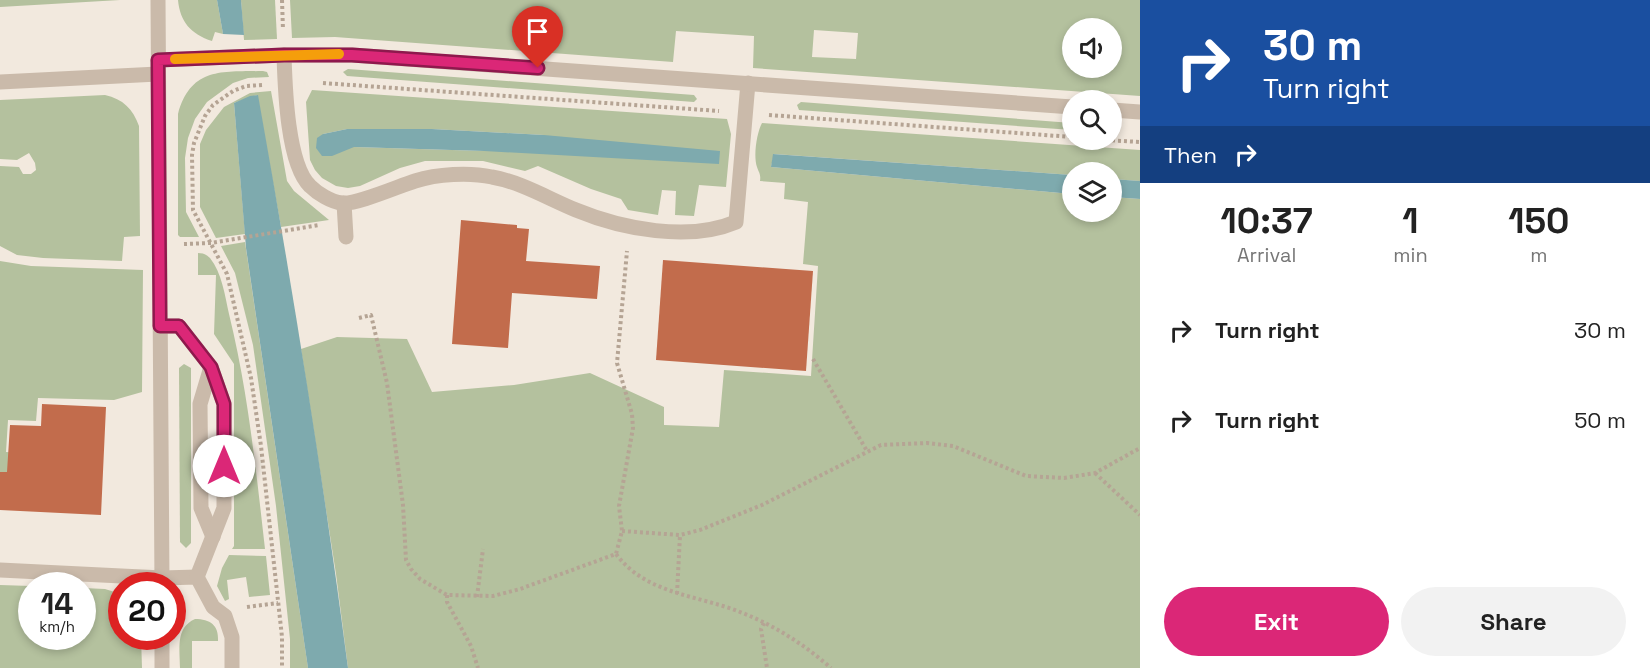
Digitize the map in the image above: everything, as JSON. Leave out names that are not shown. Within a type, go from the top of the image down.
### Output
[{"type":"street","points":[[158,0],[162,572]]},
{"type":"street","points":[[284,55],[294,161],[309,185],[332,200],[344,203],[418,180],[451,175],[475,175],[493,177],[579,212],[629,227],[654,230],[691,231],[721,228],[736,222],[748,83]]},
{"type":"street","points":[[0,82],[284,55],[352,55],[1062,106]]},
{"type":"street","points":[[1122,111],[1140,112]]},
{"type":"street","points":[[344,203],[346,237]]},
{"type":"street","points":[[160,326],[179,326],[211,367],[224,404],[224,508],[197,577],[213,607],[225,616],[232,637],[232,668]]},
{"type":"street","points":[[211,367],[200,404],[201,508],[213,537]]},
{"type":"street","points":[[0,570],[108,577]]},
{"type":"street","points":[[186,578],[197,577]]},
{"type":"street","points":[[162,650],[162,668]]},
{"type":"path","points":[[282,668],[281,626],[251,378],[227,274],[193,210],[192,155],[194,143],[205,116],[218,101],[246,86],[322,83],[1062,136]]},
{"type":"path","points":[[1122,141],[1140,142]]},
{"type":"path","points":[[629,227],[617,363],[632,414],[633,428],[619,506],[622,531],[616,554],[623,564],[642,578],[677,594],[723,606],[796,639],[831,668]]},
{"type":"path","points":[[231,240],[293,229]]},
{"type":"path","points":[[359,318],[371,315],[387,383],[403,505],[406,560],[420,579],[447,595],[493,596],[520,589],[616,554]]},
{"type":"path","points":[[813,359],[867,451]]},
{"type":"path","points":[[622,531],[680,535],[708,527],[762,505],[880,445],[927,443],[953,447],[1026,476],[1064,478],[1095,473],[1140,448]]},
{"type":"path","points":[[1095,473],[1140,514]]},
{"type":"path","points":[[677,594],[680,535]]},
{"type":"path","points":[[477,597],[483,549]]},
{"type":"path","points":[[447,595],[447,602],[471,646],[478,668]]},
{"type":"path","points":[[764,623],[761,629],[767,668]]},
{"type":"green space","points":[[0,0],[120,0],[0,7]]},
{"type":"green space","points":[[178,0],[217,0],[223,34],[215,32],[212,41],[198,35],[184,21]]},
{"type":"green space","points":[[241,0],[275,0],[277,39],[244,40]]},
{"type":"green space","points":[[290,0],[1140,0],[1140,96],[1122,95],[1122,90],[1062,90],[753,68],[754,36],[676,31],[673,62],[335,37],[292,38]],"holes":[[[814,30],[858,33],[856,59],[812,57]]]},
{"type":"green space","points":[[348,69],[694,95],[697,99],[694,102],[347,76],[343,72]]},
{"type":"green space","points":[[267,72],[269,77],[248,78],[233,83],[207,102],[195,119],[188,138],[185,158],[186,212],[199,237],[180,237],[178,235],[178,114],[184,99],[191,88],[210,75]]},
{"type":"green space","points":[[312,90],[727,119],[731,134],[726,187],[699,185],[694,216],[675,215],[676,191],[662,190],[658,215],[628,210],[621,199],[538,166],[525,171],[483,161],[425,161],[400,168],[360,186],[348,188],[336,186],[322,178],[310,160],[306,102]],"holes":[[[347,129],[432,129],[544,135],[484,151],[354,147],[323,134]]]},
{"type":"green space","points":[[271,91],[287,181],[294,191],[329,220],[281,227],[257,95],[234,103],[245,234],[216,238],[200,207],[200,144],[206,130],[224,107],[250,93]]},
{"type":"green space","points":[[105,95],[117,99],[126,106],[134,115],[139,126],[140,236],[124,237],[122,261],[17,255],[0,246],[0,166],[19,167],[23,174],[31,174],[36,170],[29,153],[17,160],[0,159],[0,100]]},
{"type":"green space","points":[[801,102],[1062,122],[1062,129],[799,110],[797,105]]},
{"type":"green space","points":[[762,123],[1062,144],[1062,150],[1140,150],[1140,181],[1122,180],[1122,162],[1062,162],[1062,174],[774,154],[771,167],[1062,193],[1062,222],[1122,222],[1122,198],[1140,199],[1140,668],[348,668],[336,574],[301,349],[337,337],[407,339],[432,392],[514,385],[590,373],[664,407],[664,425],[719,427],[724,370],[811,376],[818,266],[803,264],[808,202],[784,199],[785,183],[760,181],[756,151]]},
{"type":"green space","points":[[245,242],[308,668],[290,668],[290,639],[276,506],[253,345],[235,273],[221,246]]},
{"type":"green space","points":[[198,253],[210,258],[220,278],[236,343],[255,460],[265,549],[232,549],[234,546],[234,364],[214,334],[216,275],[198,275]]},
{"type":"green space","points":[[0,261],[31,266],[143,270],[142,392],[114,400],[38,398],[36,421],[8,420],[6,452],[22,453],[23,473],[0,472]]},
{"type":"green space","points":[[184,364],[191,368],[191,543],[186,548],[180,542],[179,368]]},
{"type":"green space","points":[[229,555],[266,556],[270,595],[249,597],[246,577],[227,580],[229,599],[225,601],[217,586],[222,568]]},
{"type":"green space","points":[[0,585],[18,586],[18,650],[96,650],[96,589],[108,590],[108,650],[141,650],[142,668],[0,668]]},
{"type":"green space","points":[[195,619],[209,622],[217,631],[218,641],[192,641],[192,668],[180,668],[179,650],[186,650],[186,626]]},
{"type":"water","points":[[217,0],[241,0],[244,35],[223,34]]},
{"type":"water","points":[[258,95],[306,381],[348,668],[308,668],[246,248],[234,103]]},
{"type":"water","points":[[347,129],[432,129],[544,135],[720,151],[719,164],[484,151],[354,147],[332,156],[322,156],[316,148],[317,138],[323,134]]},
{"type":"water","points":[[773,154],[1062,174],[1062,193],[771,167]]},
{"type":"water","points":[[1122,180],[1140,181],[1140,199],[1122,198]]},
{"type":"building","points":[[461,220],[517,225],[517,228],[529,229],[526,261],[600,266],[597,299],[512,293],[508,348],[452,344]]},
{"type":"building","points":[[663,260],[813,271],[806,371],[656,360]]},
{"type":"building","points":[[42,404],[106,407],[101,515],[0,510],[0,472],[7,472],[10,425],[41,426]]},
{"type":"slow traffic","points":[[175,59],[339,54]]},
{"type":"route","points":[[224,466],[224,404],[211,367],[179,326],[160,326],[158,60],[352,55],[538,68]]}]
